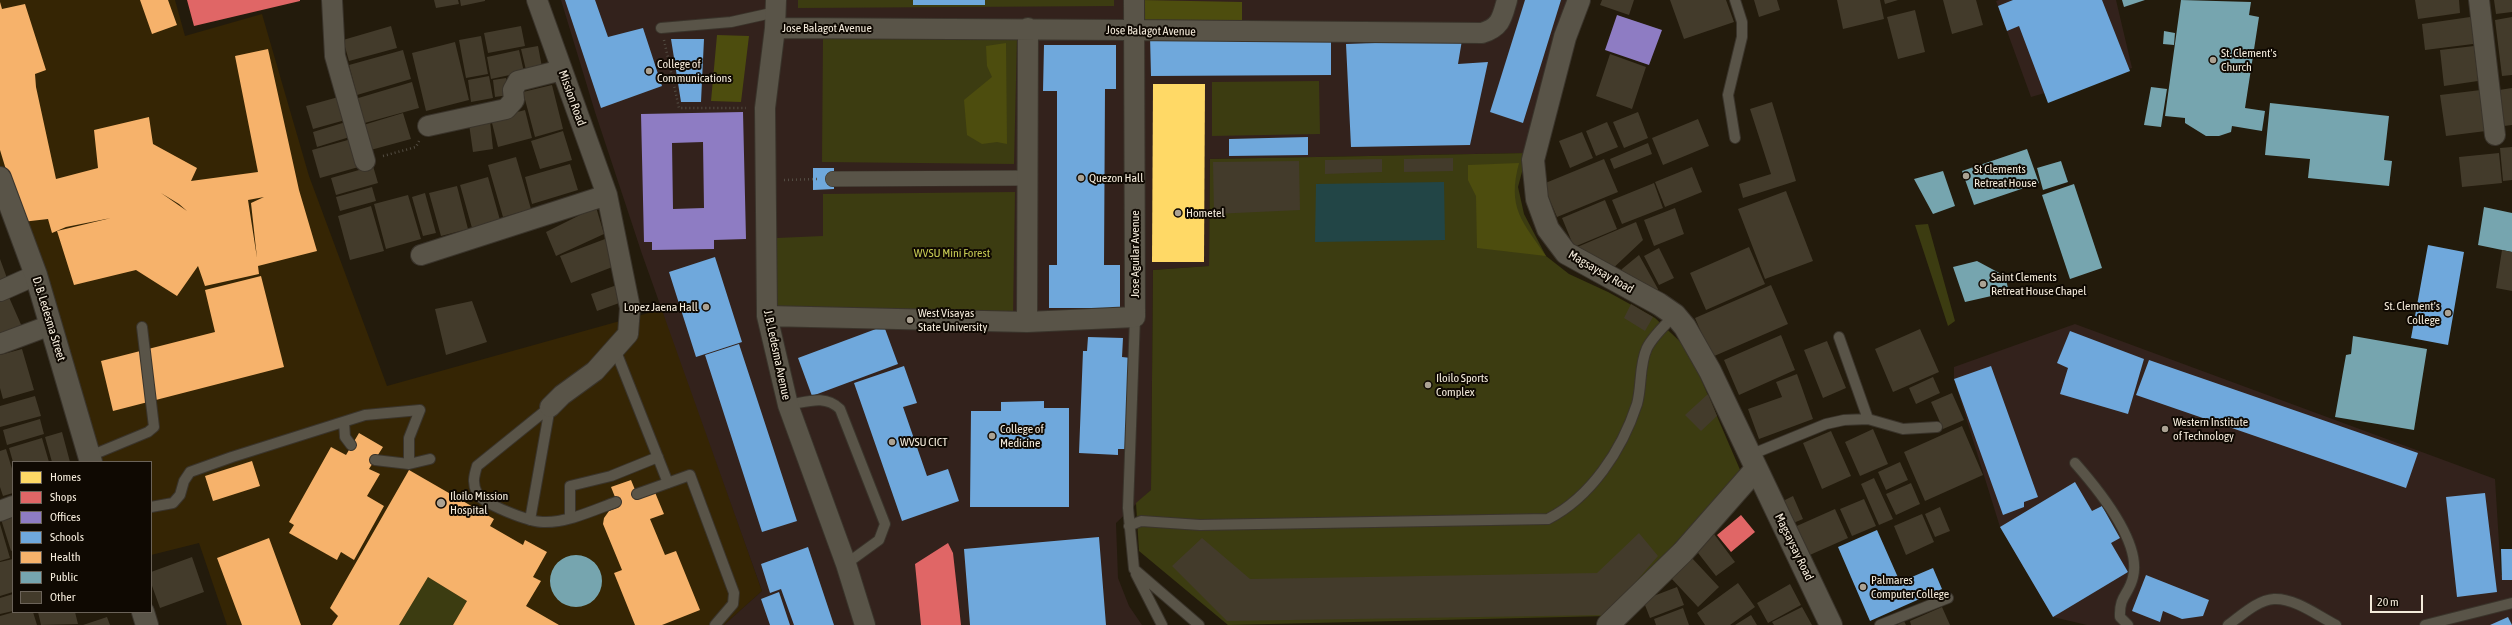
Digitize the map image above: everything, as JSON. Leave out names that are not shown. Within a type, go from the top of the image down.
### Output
[{"type":"street","points":[[332,0],[335,56],[365,161]]},
{"type":"street","name":"Mission Road","points":[[537,0],[607,195],[630,308],[628,334],[595,371],[562,395],[550,407]]},
{"type":"street","name":"Jose Aguilar Avenue","points":[[1134,0],[1135,317]]},
{"type":"street","name":"Jose Balagot Avenue","points":[[776,14],[1028,28],[1134,32],[1482,33],[1494,29],[1502,18],[1507,0]]},
{"type":"street","name":"Magsaysay Road","points":[[1579,0],[1565,37],[1533,160],[1537,199],[1548,229],[1566,253],[1675,315],[1685,327],[1710,371],[1831,625]]},
{"type":"street","points":[[2479,0],[2495,135]]},
{"type":"street","name":"J. B. Ledesma Avenue","points":[[776,14],[765,108],[767,316],[788,405],[846,564],[865,625]]},
{"type":"street","points":[[1027,322],[1028,28]]},
{"type":"street","points":[[428,126],[506,109],[514,100],[513,90],[518,81],[562,70]]},
{"type":"street","name":"D. B. Ledesma Street","points":[[0,178],[36,276],[90,459]]},
{"type":"street","points":[[833,178],[1028,178]]},
{"type":"street","points":[[421,255],[607,195]]},
{"type":"street","points":[[0,291],[36,276]]},
{"type":"street","points":[[767,316],[1027,322],[1135,317]]},
{"type":"street","points":[[0,344],[51,325]]},
{"type":"street","points":[[1608,625],[1683,552],[1753,462]]},
{"type":"street","points":[[0,510],[12,506]]},
{"type":"street","points":[[143,613],[147,625]]},
{"type":"lane","points":[[1735,0],[1742,22],[1742,37],[1728,95],[1735,138]]},
{"type":"lane","points":[[661,28],[731,22],[776,14]]},
{"type":"lane","points":[[1129,526],[1141,522],[1200,525],[1548,519],[1565,510],[1586,491],[1623,441],[1637,403],[1648,347],[1675,315]]},
{"type":"lane","name":"Jose Aguilar Avenue","points":[[1135,317],[1128,508],[1129,526],[1134,569],[1162,625]]},
{"type":"lane","points":[[90,459],[148,432],[154,426],[142,327]]},
{"type":"lane","points":[[1839,336],[1868,419]]},
{"type":"lane","points":[[615,349],[668,483]]},
{"type":"lane","points":[[788,405],[824,399],[833,402],[840,409],[885,524],[879,540],[846,564]]},
{"type":"lane","points":[[550,407],[477,466],[473,480],[477,494],[488,503],[530,520],[543,522],[570,517],[616,502]]},
{"type":"lane","points":[[530,520],[550,407]]},
{"type":"lane","points":[[152,507],[173,503],[180,495],[184,481],[190,472],[232,457],[365,415],[420,410],[409,438],[409,464]]},
{"type":"lane","points":[[1753,462],[1826,424],[1844,420],[1868,419],[1903,429],[1937,426]]},
{"type":"lane","points":[[344,422],[345,437],[351,445]]},
{"type":"lane","points":[[570,517],[570,486],[610,476],[658,457]]},
{"type":"lane","points":[[375,460],[409,464],[430,459]]},
{"type":"lane","points":[[2075,462],[2103,495],[2120,523],[2133,555],[2133,577],[2120,603],[2120,617],[2128,625]]},
{"type":"lane","points":[[637,494],[690,475],[734,593],[733,604],[715,625]]},
{"type":"lane","points":[[1134,569],[1199,625]]},
{"type":"lane","points":[[1880,625],[1948,598]]},
{"type":"lane","points":[[2228,625],[2256,605],[2273,599],[2292,602],[2336,625]]},
{"type":"lane","points":[[2425,625],[2512,603]]},
{"type":"path","points":[[661,28],[679,108],[765,108]]},
{"type":"path","points":[[365,161],[416,147],[428,126]]},
{"type":"path","points":[[765,180],[833,178]]},
{"type":"shaded area","points":[[0,0],[175,0],[185,36],[262,14],[309,176],[387,386],[663,309],[762,591],[724,625],[227,625],[199,543],[152,555],[152,461],[100,461],[0,168]]},
{"type":"shaded area","name":"West Visayas State University","points":[[561,0],[1573,0],[1527,153],[1210,159],[1209,266],[1153,270],[1151,490],[1116,523],[1118,578],[1129,606],[1142,625],[724,625],[762,591],[642,254],[595,112]]},
{"type":"shaded area","points":[[1141,0],[1242,2],[1242,26],[1141,27]]},
{"type":"shaded area","points":[[2116,0],[2132,68],[2031,97],[1996,1]]},
{"type":"shaded area","points":[[717,35],[749,36],[741,102],[711,101]]},
{"type":"shaded area","points":[[1006,43],[1007,144],[997,142],[982,144],[967,135],[964,100],[992,77],[987,66],[986,46]]},
{"type":"shaded area","points":[[1519,163],[1516,178],[1516,203],[1524,223],[1546,256],[1477,248],[1476,196],[1468,180],[1468,165]]},
{"type":"shaded area","name":"Western Institute of Technology","points":[[2075,324],[2495,479],[2501,575],[2512,574],[2512,625],[2087,625],[2053,617],[2000,527],[1954,379],[1954,367]]},
{"type":"green space","points":[[798,0],[1114,0],[1114,6],[798,8]]},
{"type":"green space","points":[[823,38],[1017,38],[1014,164],[822,162]]},
{"type":"green space","points":[[1319,81],[1320,134],[1212,136],[1212,82]]},
{"type":"green space","name":"Iloilo Sports Complex","points":[[1527,153],[1518,187],[1524,214],[1546,256],[1569,274],[1608,292],[1655,318],[1688,349],[1741,472],[1608,616],[1228,625],[1139,551],[1136,503],[1151,490],[1153,270],[1209,266],[1210,159]]},
{"type":"green space","name":"WVSU Mini Forest","points":[[1015,192],[1013,316],[775,310],[777,238],[823,236],[823,194]]},
{"type":"green space","points":[[1928,224],[1955,321],[1948,326],[1915,225]]},
{"type":"green space","points":[[428,577],[467,601],[453,625],[399,625]]},
{"type":"water","points":[[1444,182],[1445,240],[1315,242],[1316,184]]},
{"type":"building: Homes","name":"Hometel","points":[[1153,84],[1205,84],[1204,262],[1152,262]]},
{"type":"building: Shops","points":[[187,0],[300,0],[300,1],[194,26]]},
{"type":"building: Shops","points":[[1741,515],[1755,532],[1731,552],[1717,535]]},
{"type":"building: Shops","points":[[948,543],[953,553],[961,625],[921,625],[915,564]]},
{"type":"building: Offices","points":[[1617,15],[1662,30],[1649,65],[1605,50]]},
{"type":"building: Offices","points":[[743,112],[746,239],[714,240],[714,249],[652,250],[652,242],[644,242],[641,114]],"holes":[[[703,142],[704,208],[673,209],[672,143]]]},
{"type":"building: Schools","points":[[565,0],[595,0],[608,37],[643,28],[662,86],[601,108]]},
{"type":"building: Schools","points":[[913,0],[985,0],[985,5],[913,5]]},
{"type":"building: Schools","points":[[1525,0],[1561,0],[1523,123],[1490,112]]},
{"type":"building: Schools","points":[[2013,0],[2102,0],[2130,71],[2048,103],[2019,26],[2007,31],[1998,6]]},
{"type":"building: Schools","points":[[1331,35],[1331,75],[1151,76],[1150,36]]},
{"type":"building: Schools","points":[[671,39],[704,39],[701,102],[681,102]]},
{"type":"building: Schools","points":[[1462,40],[1458,64],[1488,62],[1470,145],[1351,147],[1346,44]]},
{"type":"building: Schools","name":"Quezon Hall","points":[[1044,45],[1116,45],[1116,89],[1105,89],[1104,265],[1120,265],[1120,308],[1049,308],[1049,265],[1057,265],[1057,91],[1043,91]]},
{"type":"building: Schools","points":[[1308,137],[1308,155],[1229,156],[1229,139]]},
{"type":"building: Schools","points":[[813,168],[834,168],[834,189],[813,190]]},
{"type":"building: Schools","points":[[2428,245],[2464,252],[2448,345],[2411,338]]},
{"type":"building: Schools","name":"Lopez Jaena Hall","points":[[715,257],[742,342],[696,357],[669,272]]},
{"type":"building: Schools","points":[[884,326],[898,364],[812,396],[798,358]]},
{"type":"building: Schools","points":[[2070,331],[2144,359],[2128,414],[2060,394],[2068,368],[2057,363]]},
{"type":"building: Schools","points":[[1088,337],[1123,338],[1122,357],[1131,358],[1127,449],[1118,449],[1118,455],[1079,453],[1083,351],[1087,351]]},
{"type":"building: Schools","points":[[739,344],[797,521],[762,532],[705,355]]},
{"type":"building: Schools","points":[[2149,360],[2418,453],[2406,488],[2136,395]]},
{"type":"building: Schools","points":[[904,366],[917,403],[903,407],[927,476],[948,469],[959,501],[902,521],[854,383]]},
{"type":"building: Schools","points":[[1991,366],[2038,497],[2024,502],[2024,507],[2003,515],[1954,379]]},
{"type":"building: Schools","points":[[1044,401],[1044,408],[1069,408],[1069,507],[970,507],[971,411],[1001,411],[1001,402]]},
{"type":"building: Schools","points":[[2075,482],[2092,511],[2102,506],[2120,538],[2111,543],[2128,572],[2053,617],[2000,527]]},
{"type":"building: Schools","points":[[2485,493],[2497,592],[2457,597],[2446,497]]},
{"type":"building: Schools","points":[[1877,530],[1900,582],[1933,568],[1942,589],[1870,621],[1838,547]]},
{"type":"building: Schools","points":[[1099,537],[1106,625],[970,625],[964,549]]},
{"type":"building: Schools","points":[[808,547],[834,625],[794,625],[781,589],[770,593],[761,564]]},
{"type":"building: Schools","points":[[2501,549],[2512,549],[2512,580],[2502,580]]},
{"type":"building: Schools","points":[[2146,575],[2209,600],[2203,616],[2182,619],[2163,611],[2160,622],[2132,611]]},
{"type":"building: Schools","points":[[779,592],[790,625],[770,625],[761,599]]},
{"type":"building: Schools","points":[[2508,617],[2512,625],[2490,625]]},
{"type":"building: Health","points":[[140,0],[168,0],[177,25],[152,34]]},
{"type":"building: Health","points":[[0,2],[2,9],[25,4],[46,70],[35,74],[36,87],[56,179],[98,168],[94,130],[149,117],[153,144],[197,168],[191,181],[258,172],[235,56],[268,49],[299,190],[317,251],[258,266],[259,274],[205,286],[198,266],[177,296],[136,270],[74,285],[57,231],[111,218],[66,227],[52,233],[48,219],[22,222],[0,150]],"holes":[[[161,193],[179,204],[187,211]],[[264,197],[251,203],[257,258],[248,200]]]},
{"type":"building: Health","points":[[261,276],[284,367],[113,411],[101,361],[215,332],[205,290]]},
{"type":"building: Health","points":[[359,433],[383,447],[369,469],[380,474],[367,496],[384,506],[354,560],[341,552],[337,560],[289,533],[294,525],[289,522],[331,447],[346,455]]},
{"type":"building: Health","points":[[252,461],[260,486],[213,501],[205,476]]},
{"type":"building: Health","points":[[409,470],[494,519],[490,526],[523,545],[525,540],[547,552],[533,577],[541,581],[526,606],[559,625],[453,625],[467,601],[428,577],[399,625],[332,625],[338,616],[330,608]]},
{"type":"building: Health","points":[[631,480],[638,497],[654,490],[664,514],[650,519],[665,555],[676,551],[700,610],[662,625],[635,625],[614,573],[622,570],[603,524],[604,518],[609,511],[619,507],[611,487]]},
{"type":"building: Health","points":[[269,538],[301,625],[242,625],[217,558]]},
{"type":"building: Public","points":[[2122,0],[2145,0],[2124,7]]},
{"type":"building: Public","name":"St. Clement's Church","points":[[2181,0],[2251,2],[2249,15],[2259,17],[2245,108],[2265,111],[2262,131],[2232,126],[2231,132],[2219,136],[2206,136],[2185,123],[2185,118],[2165,116]]},
{"type":"building: Public","points":[[2164,31],[2175,33],[2174,45],[2163,44]]},
{"type":"building: Public","points":[[2151,87],[2167,89],[2161,127],[2144,125]]},
{"type":"building: Public","points":[[2270,103],[2389,116],[2384,160],[2392,161],[2389,186],[2308,178],[2310,159],[2265,155]]},
{"type":"building: Public","points":[[2027,149],[2039,183],[1974,205],[1962,171]]},
{"type":"building: Public","points":[[2061,161],[2068,182],[2043,190],[2037,168]]},
{"type":"building: Public","points":[[1943,171],[1955,206],[1933,214],[1914,179]]},
{"type":"building: Public","points":[[2074,184],[2102,268],[2070,279],[2042,195]]},
{"type":"building: Public","points":[[2484,207],[2512,213],[2512,252],[2478,245]]},
{"type":"building: Public","name":"Saint Clements Retreat House Chapel","points":[[1977,261],[2005,276],[2009,292],[1965,302],[1953,267]]},
{"type":"building: Public","points":[[2353,336],[2427,349],[2414,430],[2335,417],[2346,355],[2351,354]]},
{"type":"building: Public","points":[[576,555],[586,557],[594,563],[600,571],[602,581],[600,591],[594,599],[586,605],[576,607],[566,605],[558,599],[552,591],[550,581],[552,571],[558,563],[566,557]]},
{"type":"building: Other","points":[[434,0],[458,0],[459,4],[436,8]]},
{"type":"building: Other","points":[[460,0],[485,0],[485,1],[461,6]]},
{"type":"building: Other","points":[[1602,0],[1634,0],[1629,15],[1600,5]]},
{"type":"building: Other","points":[[1670,0],[1726,0],[1734,22],[1684,39]]},
{"type":"building: Other","points":[[1754,0],[1777,0],[1780,10],[1759,17]]},
{"type":"building: Other","points":[[1837,0],[1880,0],[1884,19],[1843,29]]},
{"type":"building: Other","points":[[1884,0],[1898,0],[1885,4]]},
{"type":"building: Other","points":[[1943,0],[1976,0],[1983,25],[1952,34]]},
{"type":"building: Other","points":[[2415,0],[2459,0],[2460,13],[2418,19]]},
{"type":"building: Other","points":[[2494,0],[2512,0],[2512,12],[2496,14]]},
{"type":"building: Other","points":[[1915,10],[1925,52],[1898,59],[1887,17]]},
{"type":"building: Other","points":[[2477,16],[2481,43],[2425,50],[2422,24]]},
{"type":"building: Other","points":[[2512,17],[2512,75],[2502,76],[2495,20]]},
{"type":"building: Other","points":[[391,26],[397,48],[349,61],[343,40]]},
{"type":"building: Other","points":[[521,26],[525,46],[488,53],[484,33]]},
{"type":"building: Other","points":[[481,36],[488,74],[466,78],[459,40]]},
{"type":"building: Other","points":[[455,42],[469,100],[426,111],[412,53]]},
{"type":"building: Other","points":[[538,46],[542,67],[526,70],[521,49]]},
{"type":"building: Other","points":[[2474,46],[2478,81],[2444,86],[2440,50]]},
{"type":"building: Other","points":[[403,50],[411,79],[357,95],[349,65]]},
{"type":"building: Other","points":[[519,50],[524,72],[491,79],[487,57]]},
{"type":"building: Other","points":[[1610,54],[1646,67],[1632,109],[1596,96]]},
{"type":"building: Other","points":[[489,76],[493,98],[471,102],[468,80]]},
{"type":"building: Other","points":[[506,78],[509,95],[495,97],[493,80]]},
{"type":"building: Other","points":[[412,82],[419,108],[361,124],[355,99]]},
{"type":"building: Other","points":[[552,85],[563,129],[535,137],[523,92]]},
{"type":"building: Other","points":[[2512,88],[2512,125],[2504,126],[2499,90]]},
{"type":"building: Other","points":[[2489,89],[2494,130],[2446,136],[2440,95]]},
{"type":"building: Other","points":[[342,96],[349,119],[313,129],[306,106]]},
{"type":"building: Other","points":[[1772,102],[1796,181],[1743,198],[1739,184],[1771,174],[1750,109]]},
{"type":"building: Other","points":[[525,110],[532,138],[498,147],[491,119]]},
{"type":"building: Other","points":[[1638,112],[1648,138],[1624,148],[1613,122]]},
{"type":"building: Other","points":[[403,113],[411,139],[367,151],[360,126]]},
{"type":"building: Other","points":[[1698,119],[1709,146],[1663,165],[1652,138]]},
{"type":"building: Other","points":[[349,121],[353,136],[317,147],[313,132]]},
{"type":"building: Other","points":[[490,121],[493,149],[473,152],[469,124]]},
{"type":"building: Other","points":[[1607,122],[1618,147],[1596,156],[1586,131]]},
{"type":"building: Other","points":[[563,131],[572,160],[540,169],[531,141]]},
{"type":"building: Other","points":[[1582,132],[1593,158],[1570,168],[1559,141]]},
{"type":"building: Other","points":[[355,138],[362,166],[320,178],[312,150]]},
{"type":"building: Other","points":[[1648,143],[1652,154],[1614,169],[1610,159]]},
{"type":"building: Other","points":[[2512,147],[2512,180],[2503,181],[2500,148]]},
{"type":"building: Other","points":[[2499,153],[2502,183],[2462,187],[2459,157]]},
{"type":"building: Other","points":[[516,157],[531,209],[503,217],[488,165]]},
{"type":"building: Other","points":[[1453,158],[1453,171],[1404,172],[1404,159]]},
{"type":"building: Other","points":[[1382,159],[1382,172],[1325,174],[1325,160]]},
{"type":"building: Other","points":[[1604,159],[1618,192],[1557,217],[1543,184]]},
{"type":"building: Other","points":[[1299,161],[1300,210],[1214,214],[1213,162]]},
{"type":"building: Other","points":[[570,164],[578,190],[532,204],[525,177]]},
{"type":"building: Other","points":[[373,166],[378,183],[336,195],[331,178]]},
{"type":"building: Other","points":[[1692,167],[1702,192],[1665,207],[1655,182]]},
{"type":"building: Other","points":[[488,177],[500,220],[472,228],[460,185]]},
{"type":"building: Other","points":[[1654,183],[1663,208],[1622,224],[1612,200]]},
{"type":"building: Other","points":[[457,186],[468,229],[441,236],[429,193]]},
{"type":"building: Other","points":[[372,187],[376,201],[340,211],[336,197]]},
{"type":"building: Other","points":[[1786,191],[1813,261],[1765,279],[1738,209]]},
{"type":"building: Other","points":[[425,193],[436,233],[423,236],[412,197]]},
{"type":"building: Other","points":[[408,195],[421,239],[386,249],[374,204]]},
{"type":"building: Other","points":[[1605,200],[1617,229],[1574,247],[1562,218]]},
{"type":"building: Other","points":[[371,206],[384,251],[350,260],[338,216]]},
{"type":"building: Other","points":[[596,207],[604,234],[556,256],[546,232]]},
{"type":"building: Other","points":[[1675,208],[1684,234],[1654,246],[1644,220]]},
{"type":"building: Other","points":[[1636,222],[1643,240],[1608,273],[1568,251]]},
{"type":"building: Other","points":[[605,239],[615,266],[571,283],[560,256]]},
{"type":"building: Other","points":[[1749,247],[1765,284],[1706,310],[1690,273]]},
{"type":"building: Other","points":[[1659,248],[1674,278],[1659,285],[1644,256]]},
{"type":"building: Other","points":[[2502,250],[2512,252],[2512,291],[2496,288]]},
{"type":"building: Other","points":[[1639,255],[1658,289],[1653,298],[1617,278],[1622,269]]},
{"type":"building: Other","points":[[0,259],[7,278],[0,281]]},
{"type":"building: Other","points":[[617,285],[622,302],[597,311],[591,294]]},
{"type":"building: Other","points":[[1771,285],[1788,324],[1712,357],[1695,318]]},
{"type":"building: Other","points":[[8,295],[23,329],[0,339],[0,299]]},
{"type":"building: Other","points":[[472,301],[487,342],[446,355],[435,309]]},
{"type":"building: Other","points":[[1631,304],[1653,317],[1645,331],[1624,318]]},
{"type":"building: Other","points":[[1920,329],[1939,372],[1893,392],[1875,349]]},
{"type":"building: Other","points":[[1781,335],[1795,370],[1739,395],[1724,360]]},
{"type":"building: Other","points":[[1827,341],[1846,388],[1823,398],[1804,350]]},
{"type":"building: Other","points":[[22,349],[34,390],[3,399],[0,388],[0,355]]},
{"type":"building: Other","points":[[1797,374],[1813,419],[1759,439],[1748,409],[1782,397],[1776,382]]},
{"type":"building: Other","points":[[1933,377],[1940,393],[1916,404],[1909,388]]},
{"type":"building: Other","points":[[1952,393],[1964,420],[1943,429],[1931,402]]},
{"type":"building: Other","points":[[1708,394],[1717,416],[1701,431],[1685,415]]},
{"type":"building: Other","points":[[35,396],[41,416],[0,427],[0,406]]},
{"type":"building: Other","points":[[40,419],[44,434],[7,445],[3,430]]},
{"type":"building: Other","points":[[1962,426],[1983,475],[1925,501],[1904,452]]},
{"type":"building: Other","points":[[1873,429],[1888,464],[1860,476],[1845,442]]},
{"type":"building: Other","points":[[1831,431],[1851,476],[1822,489],[1803,443]]},
{"type":"building: Other","points":[[62,432],[70,461],[52,461],[45,437]]},
{"type":"building: Other","points":[[42,438],[49,461],[13,461],[9,448]]},
{"type":"building: Other","points":[[6,449],[12,469],[12,493],[3,496],[0,487],[0,451]]},
{"type":"building: Other","points":[[1900,462],[1908,480],[1886,490],[1878,472]]},
{"type":"building: Other","points":[[1874,478],[1893,519],[1879,525],[1861,484]]},
{"type":"building: Other","points":[[1911,483],[1920,504],[1896,515],[1886,494]]},
{"type":"building: Other","points":[[1793,496],[1803,519],[1786,526],[1777,504]]},
{"type":"building: Other","points":[[1864,499],[1876,526],[1852,536],[1840,509]]},
{"type":"building: Other","points":[[1940,507],[1950,531],[1935,537],[1925,514]]},
{"type":"building: Other","points":[[1835,509],[1848,538],[1803,558],[1790,529]]},
{"type":"building: Other","points":[[12,511],[11,551],[0,516]]},
{"type":"building: Other","points":[[1922,514],[1934,542],[1906,555],[1894,526]]},
{"type":"building: Other","points":[[0,524],[10,558],[0,561]]},
{"type":"building: Other","points":[[1639,533],[1658,556],[1607,615],[1227,621],[1172,566],[1202,538],[1250,579],[1597,573]]},
{"type":"building: Other","points":[[1714,534],[1735,562],[1716,576],[1695,549]]},
{"type":"building: Other","points":[[192,557],[204,592],[160,608],[152,586],[152,572]]},
{"type":"building: Other","points":[[1691,557],[1719,587],[1698,607],[1670,577]]},
{"type":"building: Other","points":[[12,559],[12,592],[0,596],[0,562]]},
{"type":"building: Other","points":[[1738,583],[1755,607],[1730,625],[1705,625],[1697,613]]},
{"type":"building: Other","points":[[1790,584],[1801,605],[1768,623],[1757,603]]},
{"type":"building: Other","points":[[1677,587],[1684,605],[1650,618],[1643,600]]},
{"type":"building: Other","points":[[12,594],[12,611],[0,614],[0,598]]},
{"type":"building: Other","points":[[1802,607],[1812,625],[1774,625],[1772,622]]},
{"type":"building: Other","points":[[1942,607],[1950,625],[1911,625],[1910,621]]},
{"type":"building: Other","points":[[1683,608],[1689,625],[1656,625],[1654,619]]},
{"type":"building: Other","points":[[12,613],[33,613],[37,625],[0,625],[0,616]]},
{"type":"building: Other","points":[[38,613],[75,613],[78,624],[41,625]]},
{"type":"building: Other","points":[[1751,615],[1757,625],[1735,625]]},
{"type":"building: Other","points":[[107,617],[110,625],[83,625]]},
{"type":"building: Other","points":[[1904,621],[1906,625],[1897,625]]},
{"type":"place","name":"St. Clement's Church","points":[[2213,60]]},
{"type":"place","name":"College of Communications","points":[[649,71]]},
{"type":"place","name":"St Clements Retreat House","points":[[1966,176]]},
{"type":"place","name":"Quezon Hall","points":[[1081,178]]},
{"type":"place","name":"Hometel","points":[[1178,213]]},
{"type":"place","name":"Saint Clements Retreat House Chapel","points":[[1983,284]]},
{"type":"place","name":"Lopez Jaena Hall","points":[[706,307]]},
{"type":"place","name":"St. Clement's College","points":[[2448,313]]},
{"type":"place","name":"West Visayas State University","points":[[910,320]]},
{"type":"place","name":"Iloilo Sports Complex","points":[[1428,385]]},
{"type":"place","name":"Western Institute of Technology","points":[[2165,429]]},
{"type":"place","name":"College of Medicine","points":[[992,436]]},
{"type":"place","name":"WVSU CICT","points":[[892,442]]},
{"type":"place","name":"Iloilo Mission Hospital","points":[[441,503]]},
{"type":"place","name":"Palmares Computer College","points":[[1863,587]]}]
